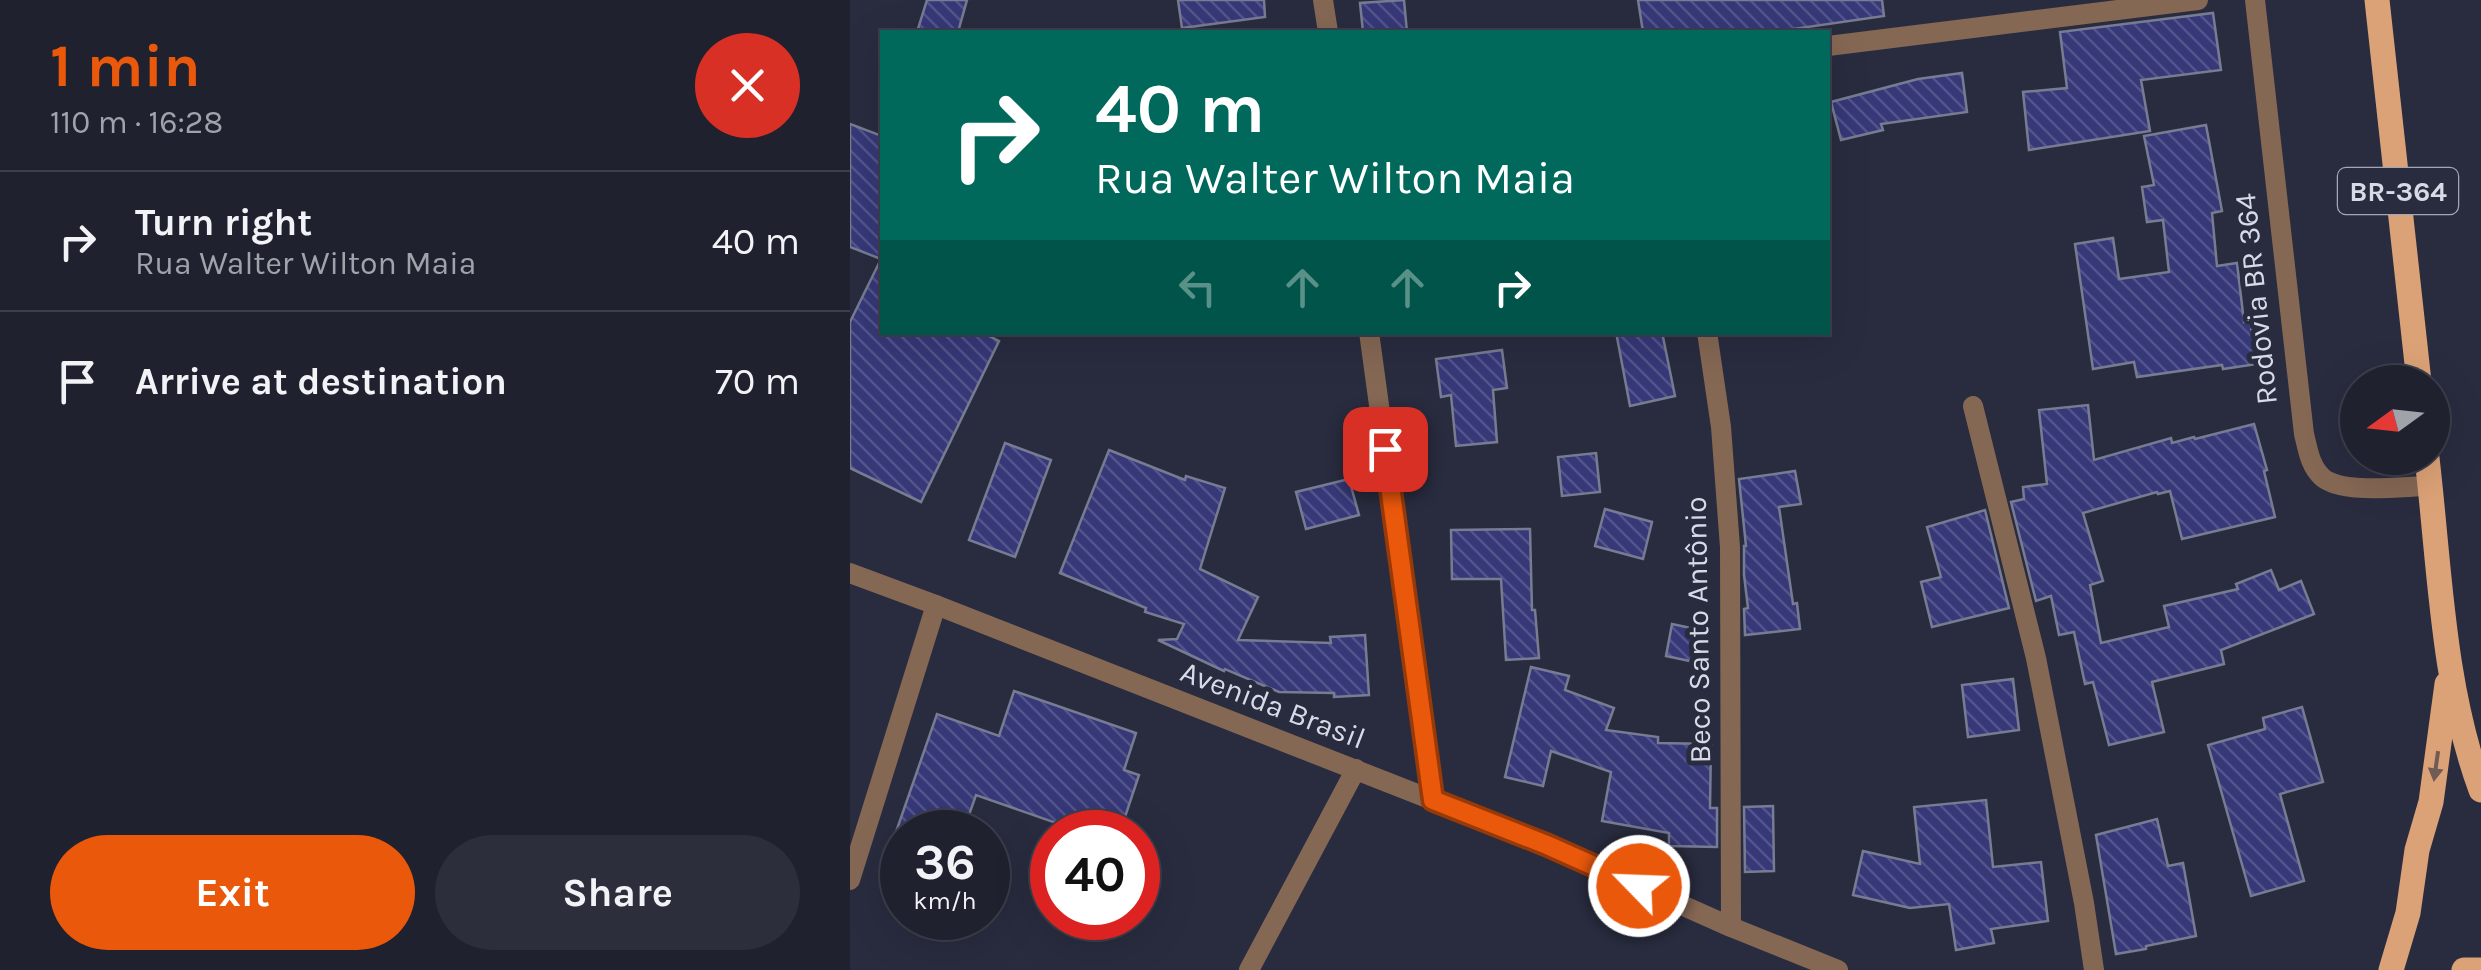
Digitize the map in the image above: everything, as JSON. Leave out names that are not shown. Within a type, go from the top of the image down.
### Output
[{"type":"main road","name":"BR-364","points":[[2377,0],[2417,365]]},
{"type":"main road","points":[[2429,475],[2450,669],[2481,790]]},
{"type":"main road","points":[[2391,970],[2408,913],[2417,850],[2431,802],[2450,669]]},
{"type":"main road","points":[[2464,970],[2481,970]]},
{"type":"street","points":[[1323,0],[1328,30]]},
{"type":"street","points":[[1830,46],[2198,0]]},
{"type":"street","name":"Rodovia BR 364","points":[[2255,0],[2304,434],[2311,462],[2323,478],[2339,487],[2430,486]]},
{"type":"street","points":[[1369,335],[1433,800]]},
{"type":"street","name":"Beco Santo Antônio","points":[[1707,335],[1730,547],[1731,926]]},
{"type":"street","points":[[1973,406],[2036,658],[2094,970]]},
{"type":"street","name":"Avenida Brasil","points":[[850,573],[1547,845],[1813,966],[1838,970]]},
{"type":"street","points":[[850,880],[936,605]]},
{"type":"street","points":[[1249,970],[1356,769]]},
{"type":"building","points":[[927,0],[967,0],[959,30],[918,30]]},
{"type":"building","points":[[1178,0],[1264,0],[1265,17],[1182,28]]},
{"type":"building","points":[[1404,0],[1407,30],[1363,30],[1360,3]]},
{"type":"building","points":[[1638,0],[1882,0],[1884,16],[1786,30],[1643,30]]},
{"type":"building","points":[[2213,13],[2221,70],[2141,80],[2150,131],[2029,150],[2023,92],[2067,88],[2060,32]]},
{"type":"building","points":[[1962,73],[1967,112],[1881,124],[1883,130],[1841,140],[1831,102],[1918,79]]},
{"type":"building","points":[[850,124],[880,135],[880,259],[850,247]]},
{"type":"building","points":[[2206,125],[2222,211],[2212,213],[2217,266],[2237,263],[2244,322],[2250,321],[2257,364],[2137,377],[2134,362],[2093,369],[2075,244],[2113,238],[2119,279],[2169,272],[2163,220],[2147,222],[2142,187],[2154,185],[2144,136]]},
{"type":"building","points":[[880,261],[880,335],[987,335],[999,341],[921,502],[850,468],[850,322]]},
{"type":"building","points":[[1617,335],[1663,335],[1675,396],[1630,406]]},
{"type":"building","points":[[1502,350],[1507,388],[1493,390],[1497,442],[1456,446],[1451,395],[1441,397],[1436,359]]},
{"type":"building","points":[[2088,405],[2094,460],[2171,438],[2172,443],[2254,424],[2275,517],[2182,539],[2170,491],[2083,513],[2103,581],[2090,585],[2101,643],[2169,627],[2164,606],[2238,589],[2236,584],[2271,570],[2279,590],[2301,581],[2314,614],[2221,650],[2224,664],[2152,682],[2164,732],[2109,745],[2093,682],[2085,684],[2074,632],[2059,635],[2051,596],[2036,601],[2011,502],[2024,499],[2023,487],[2047,484],[2039,410]]},
{"type":"building","points":[[1005,443],[1051,460],[1015,557],[969,540]]},
{"type":"building","points":[[1109,450],[1185,480],[1186,476],[1225,488],[1200,569],[1258,597],[1238,640],[1331,643],[1330,637],[1365,635],[1369,695],[1334,697],[1334,693],[1279,692],[1224,671],[1158,640],[1177,639],[1184,624],[1145,612],[1146,608],[1060,573]]},
{"type":"building","points":[[1596,453],[1600,492],[1562,496],[1558,457]]},
{"type":"building","points":[[1795,471],[1801,504],[1779,507],[1800,629],[1745,635],[1746,546],[1739,479]]},
{"type":"building","points":[[1349,479],[1359,515],[1306,529],[1296,492]]},
{"type":"building","points":[[1605,509],[1652,522],[1643,559],[1595,546]]},
{"type":"building","points":[[1985,510],[2009,608],[1932,627],[1921,582],[1941,577],[1927,527]]},
{"type":"building","points":[[1530,529],[1532,610],[1539,658],[1506,660],[1501,579],[1452,579],[1451,530]]},
{"type":"building","points":[[1672,624],[1705,631],[1699,663],[1666,656]]},
{"type":"building","points":[[1531,667],[1569,676],[1565,690],[1614,708],[1606,730],[1658,737],[1658,743],[1711,744],[1710,808],[1717,808],[1717,847],[1669,846],[1669,833],[1602,821],[1611,772],[1551,751],[1543,786],[1505,777]]},
{"type":"building","points":[[2013,679],[2019,730],[1968,737],[1962,685]]},
{"type":"building","points":[[1014,691],[1136,733],[1124,770],[1139,775],[1127,810],[1030,810],[1030,814],[976,795],[971,810],[904,810],[937,714],[999,736]]},
{"type":"building","points":[[2302,707],[2323,782],[2280,794],[2304,881],[2251,896],[2208,745],[2265,729],[2263,718]]},
{"type":"building","points":[[1986,800],[1993,867],[2041,862],[2048,921],[1991,929],[1994,943],[1956,950],[1949,904],[1910,908],[1853,895],[1863,851],[1920,864],[1914,807]]},
{"type":"building","points":[[1773,806],[1774,871],[1745,872],[1744,807]]},
{"type":"building","points":[[2157,819],[2168,866],[2183,863],[2196,936],[2116,954],[2096,835]]},
{"type":"route","points":[[1385,449],[1433,800],[1639,886]]}]
